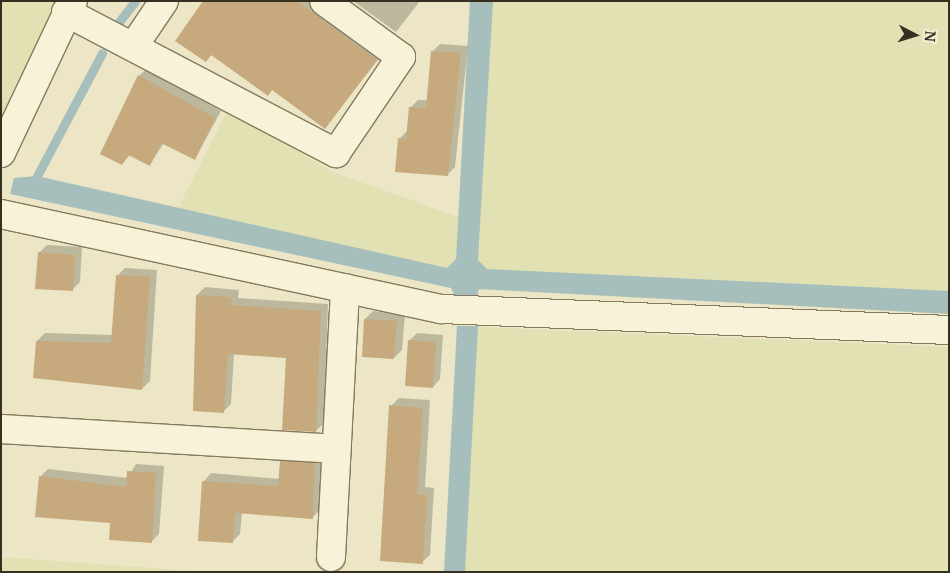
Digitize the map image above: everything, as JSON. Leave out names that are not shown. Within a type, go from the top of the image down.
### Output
[{"type":"street","points":[[133,47],[164,1]]},
{"type":"street","points":[[1,153],[69,7],[133,47],[336,153],[401,57],[324,1]]},
{"type":"street","points":[[1,214],[442,309],[949,330]]},
{"type":"street","points":[[330,557],[345,288]]},
{"type":"street","points":[[1,429],[336,449]]},
{"type":"green space","points":[[1,1],[62,1],[1,122]]},
{"type":"green space","points":[[470,1],[949,1],[949,314],[451,288],[169,226],[228,110],[333,172],[458,217]]},
{"type":"green space","points":[[457,326],[949,347],[949,572],[444,572]]},
{"type":"green space","points":[[1,557],[207,572],[1,572]]},
{"type":"water","points":[[470,1],[493,1],[478,260],[487,269],[949,291],[949,314],[479,289],[476,300],[455,296],[451,288],[10,194],[14,178],[37,176],[447,268],[456,259]]},
{"type":"water","points":[[457,326],[478,326],[465,572],[444,572]]},
{"type":"building","points":[[203,1],[297,1],[377,60],[325,129],[272,90],[268,96],[211,55],[206,62],[175,41]]},
{"type":"building","points":[[431,51],[461,53],[448,176],[395,172],[398,138],[406,139],[409,107],[426,108]]},
{"type":"building","points":[[138,75],[215,118],[195,160],[161,143],[150,166],[128,155],[122,165],[100,154]]},
{"type":"building","points":[[38,252],[75,255],[73,291],[35,289]]},
{"type":"building","points":[[116,275],[150,277],[142,390],[33,378],[36,341],[111,343]]},
{"type":"building","points":[[196,295],[232,297],[231,305],[321,311],[316,432],[282,430],[286,358],[228,354],[224,413],[193,411]]},
{"type":"building","points":[[364,319],[397,321],[394,359],[362,357]]},
{"type":"building","points":[[408,340],[436,342],[433,388],[405,386]]},
{"type":"building","points":[[389,405],[423,408],[417,495],[427,495],[423,564],[380,561]]},
{"type":"building","points":[[280,461],[314,463],[313,519],[235,513],[233,543],[198,541],[202,481],[278,486]]},
{"type":"building","points":[[127,471],[156,473],[152,543],[109,540],[110,523],[35,517],[39,476],[126,487]]},
{"type":"waterway","points":[[118,23],[135,1]]},
{"type":"waterway","points":[[37,176],[102,53]]}]
